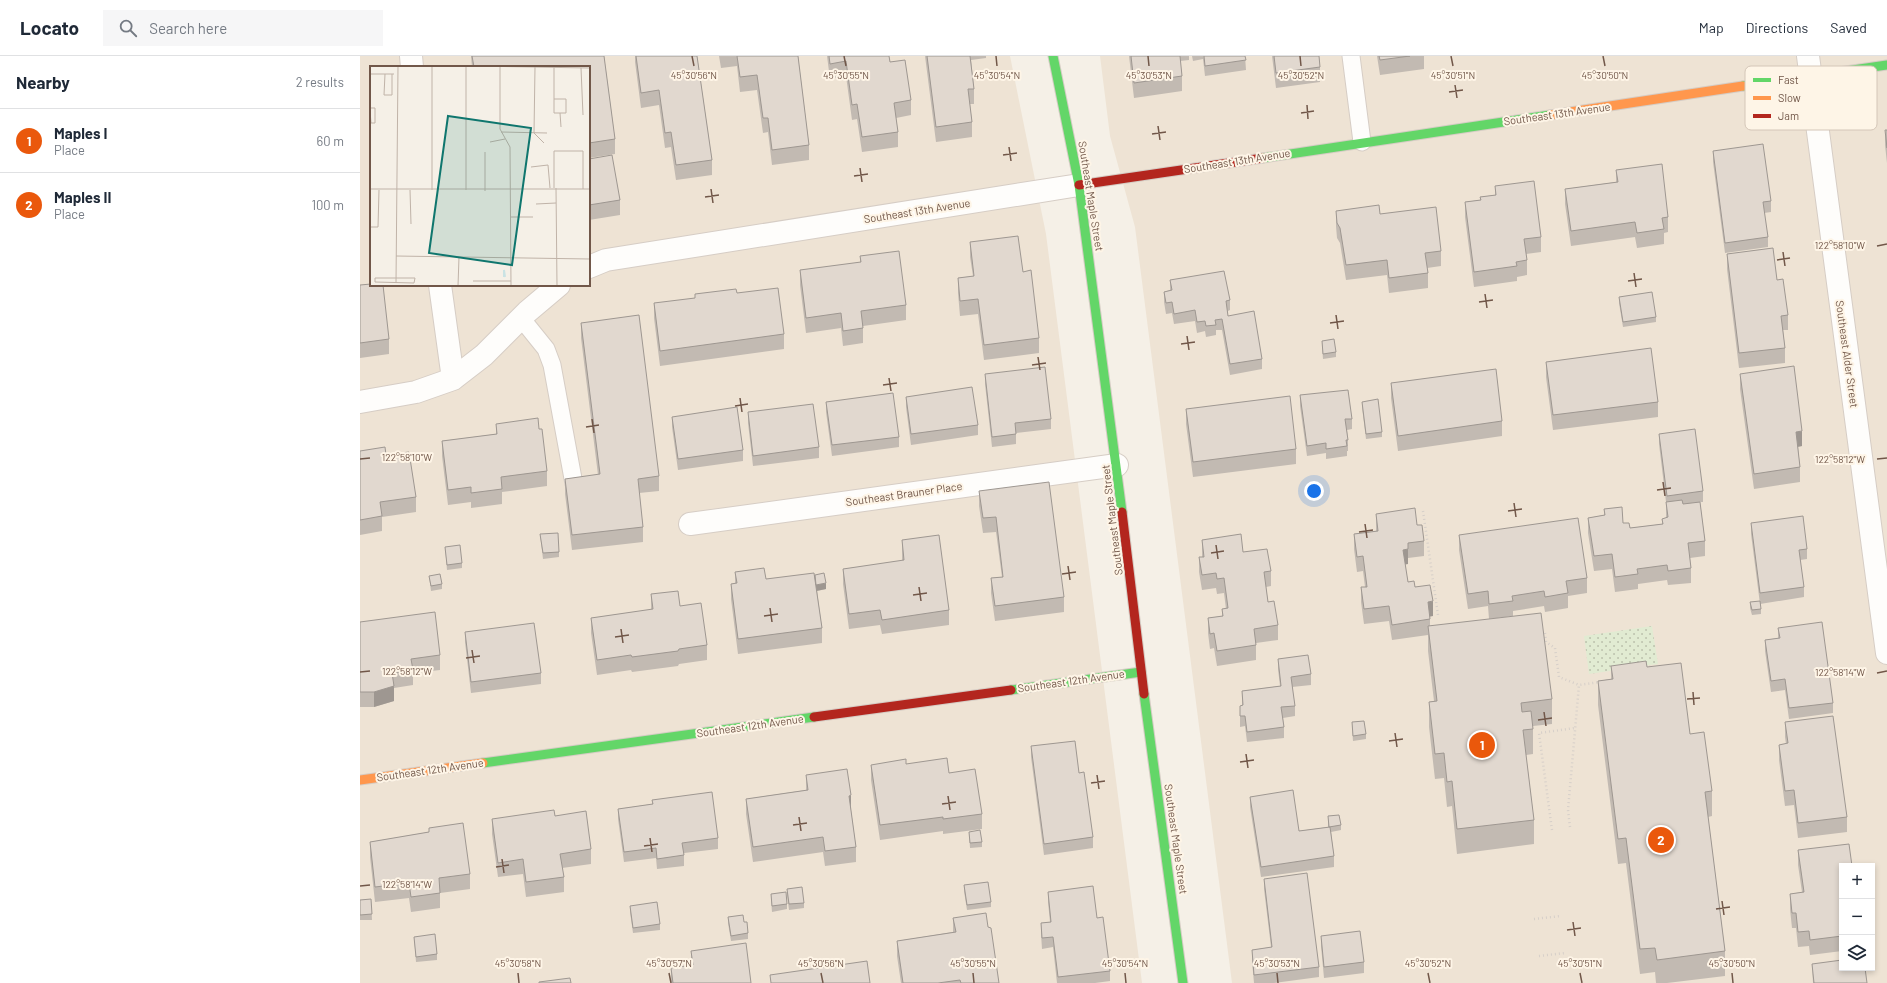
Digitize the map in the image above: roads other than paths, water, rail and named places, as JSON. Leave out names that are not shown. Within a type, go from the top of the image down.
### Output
[{"type":"street","points":[[411,56],[412,66]]},
{"type":"street","name":"Southeast Maple Street","points":[[1053,56],[1079,185],[1117,465],[1141,672],[1183,983]]},
{"type":"street","name":"Southeast 13th Avenue","points":[[1809,66],[1887,65]]},
{"type":"street","name":"Southeast 13th Avenue","points":[[590,267],[606,260],[1362,142],[1745,77]]},
{"type":"street","name":"Southeast Alder Street","points":[[1818,130],[1887,653]]},
{"type":"street","points":[[440,286],[453,379]]},
{"type":"street","points":[[360,402],[416,392],[453,379],[484,355],[521,318],[558,286]]},
{"type":"street","name":"Southeast Brauner Place","points":[[690,524],[1117,465]]},
{"type":"street","name":"Southeast 12th Avenue","points":[[360,780],[1141,672]]},
{"type":"lane","points":[[1351,56],[1362,142]]},
{"type":"lane","points":[[521,318],[546,349],[552,365],[574,484]]},
{"type":"place","name":"Maples I","points":[[1482,745]]},
{"type":"place","name":"Maples II","points":[[1661,840]]}]
